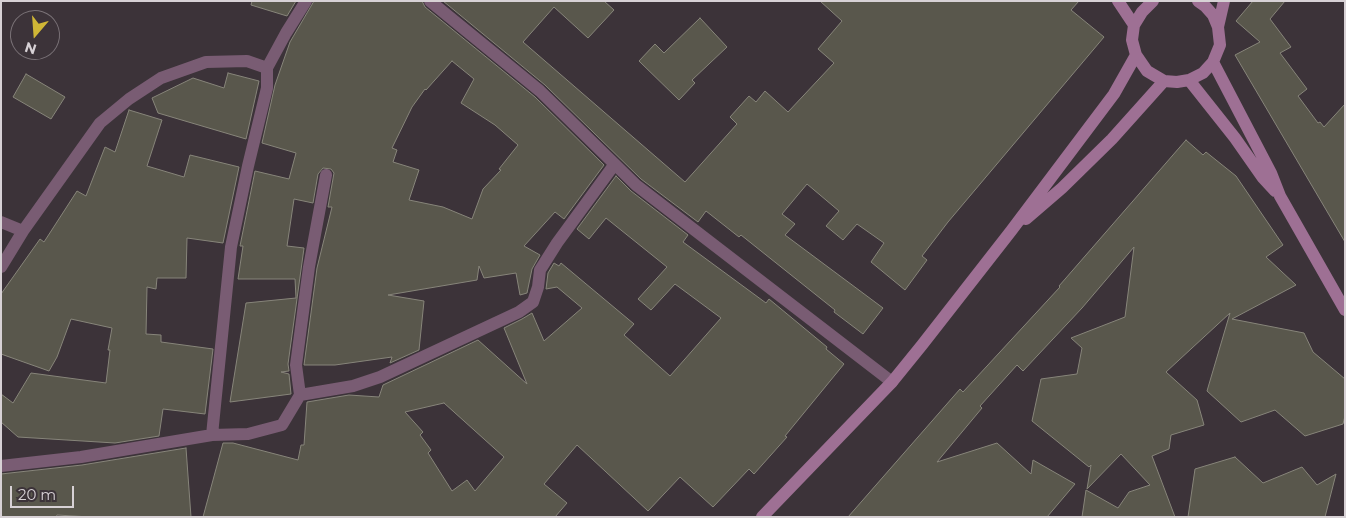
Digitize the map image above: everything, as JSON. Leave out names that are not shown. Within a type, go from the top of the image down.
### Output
[{"type":"main road","points":[[1118,1],[1134,25]]},
{"type":"main road","points":[[1153,1],[1142,12],[1134,25],[1132,40],[1136,55],[1147,71],[1164,80],[1177,82],[1189,80],[1203,73],[1213,62],[1220,45],[1218,27],[1213,16],[1198,1]]},
{"type":"main road","points":[[1218,27],[1224,1]]},
{"type":"main road","points":[[762,517],[892,382],[1011,232],[1114,94],[1136,55]]},
{"type":"main road","points":[[1213,62],[1271,173],[1280,196],[1345,310]]},
{"type":"main road","points":[[1011,232],[1062,188],[1112,139],[1164,80]]},
{"type":"main road","points":[[1189,80],[1263,178],[1280,196]]},
{"type":"street","points":[[212,435],[231,246],[248,166],[268,88],[267,68],[306,1]]},
{"type":"street","points":[[430,1],[540,91],[614,165],[636,184],[892,382]]},
{"type":"street","points":[[1,267],[23,232],[100,123],[129,99],[161,78],[206,62],[247,61],[267,68]]},
{"type":"street","points":[[300,395],[353,386],[380,377],[519,312],[533,302],[540,270],[557,243],[614,165]]},
{"type":"street","points":[[1,466],[81,457],[212,435],[248,434],[282,425],[300,395],[296,365],[309,267],[326,175]]},
{"type":"street","points":[[1,222],[23,232]]},
{"type":"building","points":[[252,1],[296,1],[287,16],[251,5]]},
{"type":"building","points":[[314,1],[422,1],[425,7],[535,97],[604,165],[564,219],[555,212],[524,246],[540,255],[532,269],[527,293],[520,295],[516,273],[484,278],[479,266],[477,280],[388,295],[424,301],[419,350],[390,363],[392,357],[335,365],[304,365],[317,268],[332,207],[328,207],[334,173],[331,169],[323,168],[318,174],[313,203],[294,199],[287,246],[304,248],[288,364],[289,371],[281,372],[289,374],[291,394],[230,402],[246,303],[296,298],[295,279],[238,279],[243,246],[240,246],[255,171],[289,179],[296,153],[262,143],[275,85],[290,42]],"holes":[[[452,61],[474,79],[461,103],[495,125],[518,145],[499,169],[501,170],[483,189],[472,219],[443,207],[409,200],[419,170],[393,162],[397,150],[392,148],[412,107],[425,89]]]},
{"type":"building","points":[[443,1],[604,1],[614,10],[588,38],[554,7],[523,42],[685,182],[737,124],[730,117],[749,96],[756,102],[765,91],[788,112],[834,63],[818,49],[842,21],[820,1],[1079,1],[1071,10],[1104,37],[948,222],[922,256],[927,260],[905,290],[871,262],[884,243],[857,224],[843,240],[826,226],[839,211],[807,184],[782,214],[795,224],[785,235],[883,308],[863,334],[741,235],[739,237],[706,211],[698,222],[641,179],[545,85]]},
{"type":"building","points":[[1253,1],[1285,1],[1270,19],[1291,47],[1280,53],[1307,89],[1298,96],[1318,123],[1320,122],[1324,127],[1345,104],[1345,242],[1235,55],[1260,42],[1236,21]]},
{"type":"building","points":[[700,18],[727,47],[692,80],[695,83],[679,100],[639,61],[655,44],[664,53]]},
{"type":"building","points":[[228,73],[259,81],[246,139],[158,113],[152,98],[193,78],[224,88]]},
{"type":"building","points":[[26,74],[65,97],[51,119],[13,97]]},
{"type":"building","points":[[129,110],[162,120],[147,166],[184,177],[190,155],[239,167],[223,243],[187,238],[186,278],[157,278],[156,289],[147,287],[146,334],[161,335],[161,342],[213,349],[205,414],[163,409],[159,436],[115,443],[18,437],[1,422],[1,394],[13,403],[31,373],[106,383],[110,350],[108,350],[112,328],[71,319],[57,357],[49,371],[1,354],[1,294],[40,239],[44,242],[77,191],[86,196],[105,147],[115,152]]},
{"type":"building","points":[[1186,140],[1203,155],[1206,152],[1236,176],[1283,245],[1266,257],[1296,285],[1232,319],[1304,333],[1313,352],[1345,379],[1345,416],[1343,424],[1305,436],[1275,410],[1241,422],[1207,391],[1230,313],[1166,372],[1197,400],[1204,425],[1171,435],[1169,449],[1152,456],[1175,517],[1082,517],[1086,490],[1118,508],[1129,492],[1150,485],[1121,454],[1087,489],[1091,465],[1089,467],[1032,421],[1041,379],[1077,374],[1082,348],[1071,338],[1125,317],[1134,247],[1082,308],[1023,371],[1017,365],[980,406],[982,408],[937,462],[997,443],[1031,474],[1033,460],[1075,484],[1047,517],[848,517],[960,389],[963,392],[1060,287]]},
{"type":"building","points":[[616,176],[631,191],[688,235],[683,242],[766,303],[769,299],[827,347],[826,349],[844,364],[785,436],[787,437],[754,474],[749,469],[713,507],[680,477],[648,511],[577,445],[544,484],[567,503],[555,517],[203,517],[223,443],[233,443],[298,460],[301,445],[304,445],[307,402],[349,395],[379,397],[383,385],[478,340],[527,384],[504,328],[532,313],[544,341],[582,308],[557,287],[546,289],[548,273],[554,263],[559,266],[561,263],[634,324],[624,335],[670,376],[721,318],[675,284],[651,310],[638,299],[667,267],[606,218],[589,239],[577,229]],"holes":[[[444,403],[504,457],[475,491],[467,480],[452,491],[428,453],[431,450],[420,435],[423,432],[405,412]]]},
{"type":"building","points":[[186,448],[191,517],[90,517],[57,515],[56,517],[1,517],[1,474],[82,465]]},
{"type":"building","points":[[1235,457],[1263,483],[1302,467],[1317,485],[1336,474],[1325,517],[1188,517],[1195,469]]}]
